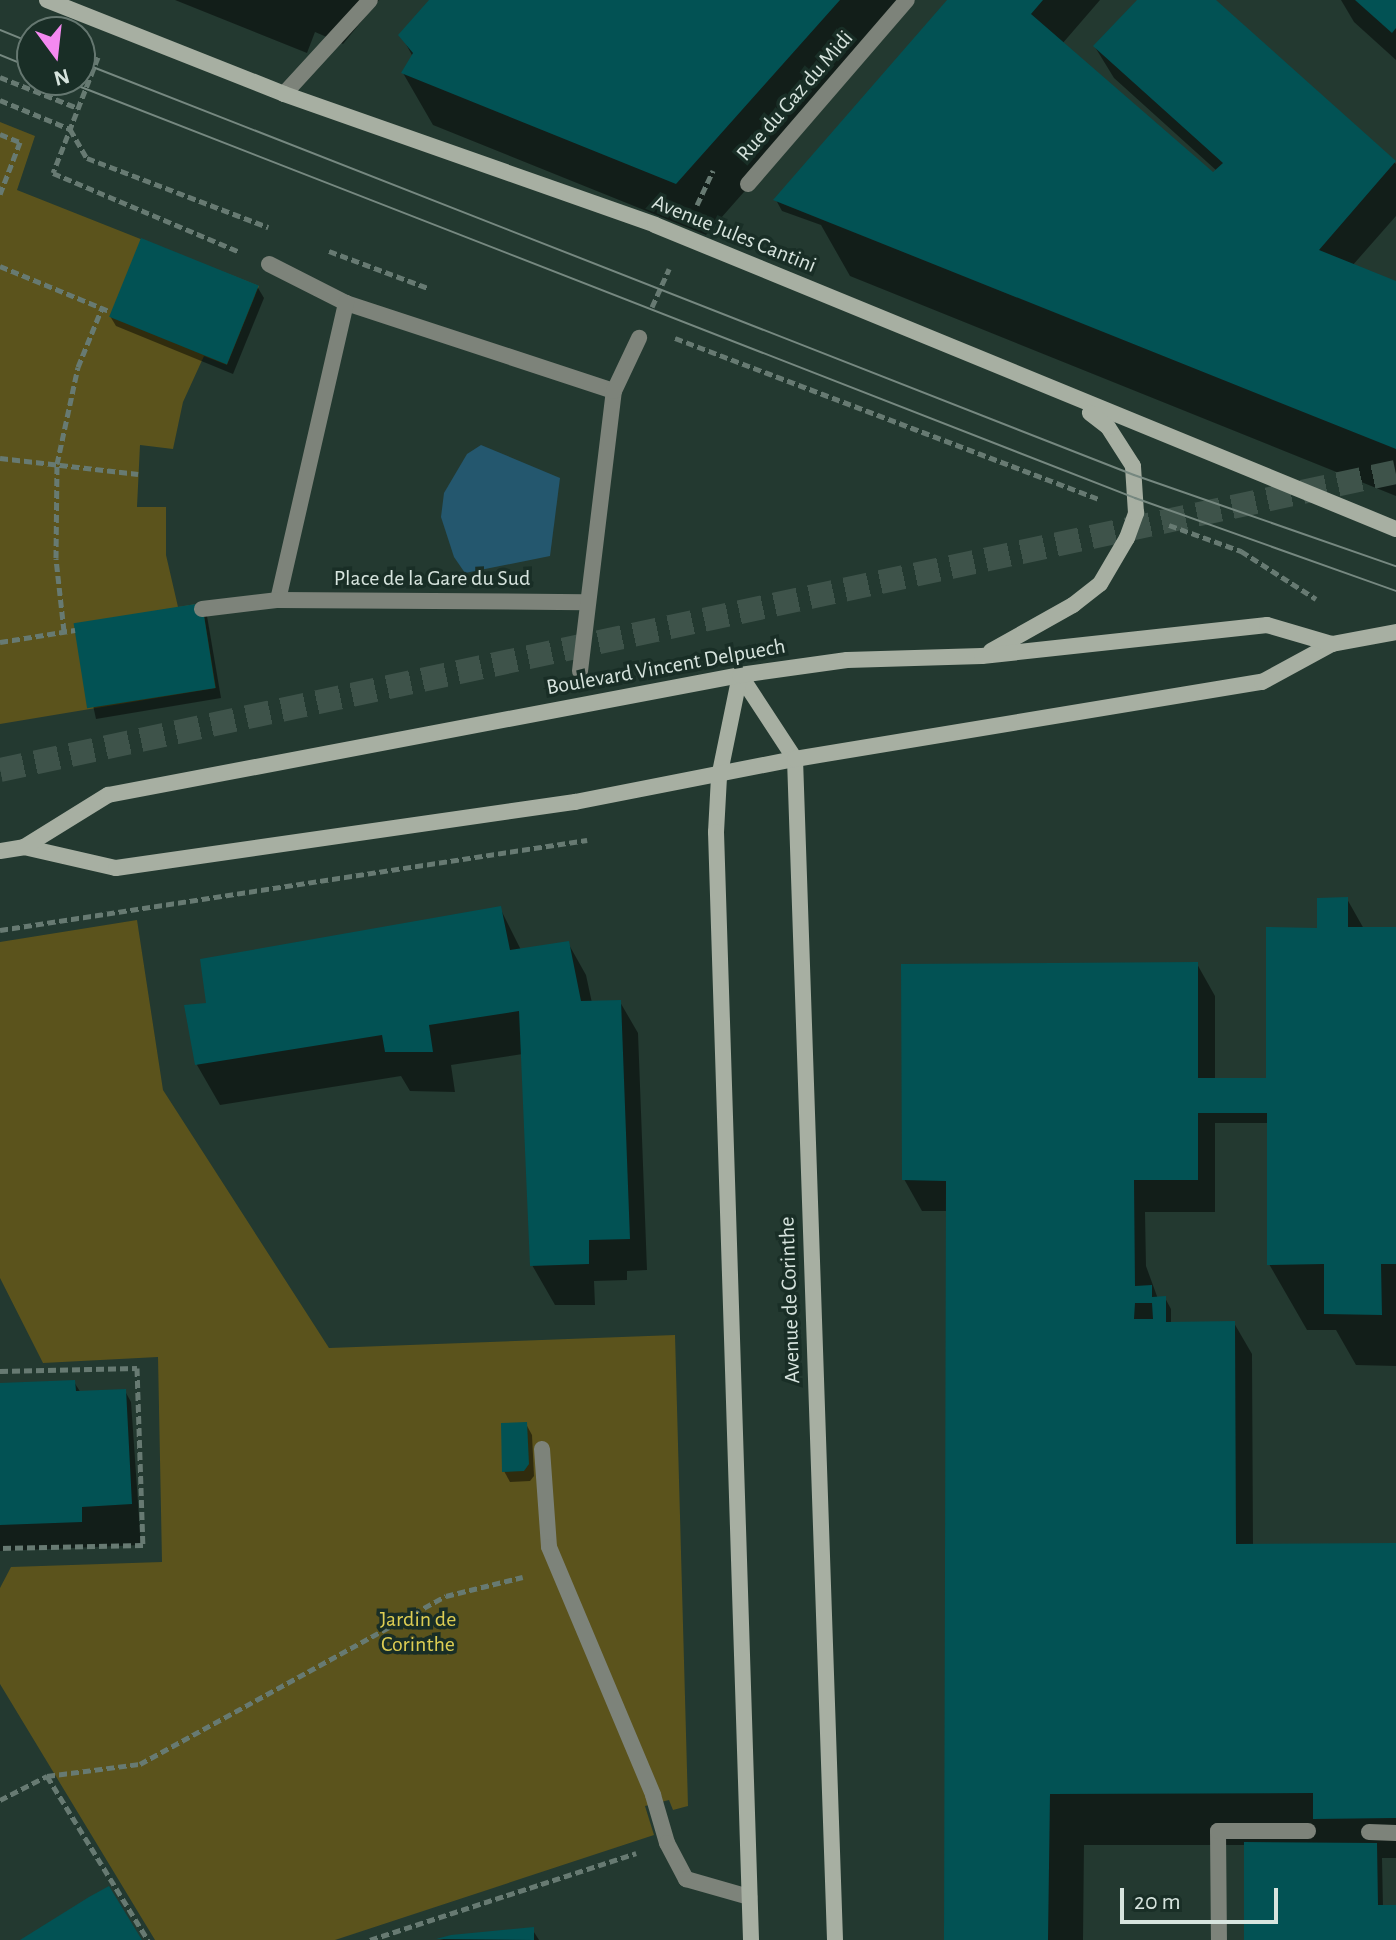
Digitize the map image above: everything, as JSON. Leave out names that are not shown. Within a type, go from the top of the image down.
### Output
[{"type":"main road","name":"Avenue Jules Cantini","points":[[47,0],[284,94],[655,225],[1069,398],[1396,529]]},
{"type":"main road","points":[[982,656],[1073,605],[1100,584],[1136,513],[1133,466],[1108,427],[1069,398]]},
{"type":"main road","name":"Boulevard Vincent Delpuech","points":[[0,851],[24,847],[108,795],[740,675],[847,660],[982,656],[1267,625],[1332,644]]},
{"type":"main road","name":"Boulevard Vincent Delpuech","points":[[24,847],[116,868],[719,777],[795,759],[1262,682],[1332,644],[1396,632]]},
{"type":"main road","points":[[740,675],[795,759]]},
{"type":"main road","points":[[740,675],[719,777],[716,848],[751,1940]]},
{"type":"main road","name":"Avenue de Corinthe","points":[[795,759],[835,1940]]},
{"type":"street","points":[[284,94],[370,0]]},
{"type":"street","name":"Rue du Gaz du Midi","points":[[748,184],[907,0]]},
{"type":"street","points":[[269,264],[346,303],[614,391]]},
{"type":"street","points":[[278,600],[346,303]]},
{"type":"street","points":[[580,671],[585,602],[614,391],[639,338]]},
{"type":"street","name":"Place de la Gare du Sud","points":[[202,609],[278,600],[585,602]]},
{"type":"street","points":[[542,1449],[549,1547],[653,1795],[667,1843],[686,1879],[749,1897]]},
{"type":"street","points":[[1219,1940],[1218,1831],[1308,1831]]},
{"type":"street","points":[[1369,1832],[1396,1833]]},
{"type":"path","points":[[107,23],[53,173],[269,264]]},
{"type":"path","points":[[0,77],[78,108]]},
{"type":"path","points":[[0,100],[70,129],[87,158],[282,233]]},
{"type":"path","points":[[0,134],[20,142],[0,194]]},
{"type":"path","points":[[326,249],[444,294]]},
{"type":"path","points":[[0,266],[109,311]]},
{"type":"path","points":[[64,631],[56,558],[57,464],[78,367],[102,308]]},
{"type":"path","points":[[658,332],[1241,551]]},
{"type":"path","points":[[0,458],[138,474]]},
{"type":"path","points":[[0,642],[75,630]]},
{"type":"path","points":[[0,930],[587,840]]},
{"type":"path","points":[[0,1371],[137,1368],[143,1545],[0,1548]]},
{"type":"path","points":[[0,1800],[47,1776],[140,1764],[446,1596],[558,1568]]},
{"type":"path","points":[[47,1776],[148,1940]]},
{"type":"path","points":[[370,1940],[667,1843]]},
{"type":"green space","points":[[0,122],[35,136],[17,190],[259,286],[227,365],[204,356],[183,402],[173,449],[140,445],[137,507],[166,507],[166,555],[178,607],[202,603],[216,688],[0,724]]},
{"type":"green space","name":"Jardin de Corinthe","points":[[137,920],[163,1090],[329,1348],[675,1335],[688,1806],[673,1810],[669,1800],[645,1806],[654,1835],[335,1940],[155,1940],[0,1684],[0,1588],[11,1567],[162,1562],[158,1357],[43,1363],[0,1278],[0,942]]},
{"type":"water","points":[[481,445],[560,478],[550,556],[465,573],[454,557],[441,517],[444,493],[467,454]]},
{"type":"building","points":[[429,0],[840,0],[676,184],[401,73],[413,53],[398,35]]},
{"type":"building","points":[[947,0],[1043,0],[1031,14],[1213,172],[1223,163],[1093,46],[1137,0],[1216,0],[1396,161],[1319,250],[1396,281],[1396,449],[773,200]]},
{"type":"building","points":[[1355,0],[1396,0],[1396,28],[1392,33]]},
{"type":"building","points":[[141,238],[259,286],[227,364],[109,317]]},
{"type":"building","points":[[202,603],[215,688],[87,708],[74,623]]},
{"type":"building","points":[[1348,897],[1348,927],[1396,927],[1396,1264],[1381,1264],[1382,1315],[1324,1314],[1324,1264],[1267,1265],[1267,1113],[1198,1113],[1198,1180],[1134,1180],[1135,1286],[1152,1285],[1152,1297],[1166,1296],[1166,1322],[1235,1321],[1236,1544],[1396,1543],[1396,1818],[1313,1819],[1313,1793],[1050,1794],[1048,1940],[944,1940],[946,1181],[902,1180],[901,964],[1198,962],[1198,1078],[1266,1078],[1266,927],[1317,928],[1317,898]],"holes":[[[1135,1303],[1152,1303],[1153,1319],[1134,1319]]]},
{"type":"building","points":[[501,906],[510,950],[569,941],[581,1001],[621,1000],[630,1239],[589,1240],[589,1264],[530,1266],[519,1011],[429,1025],[433,1052],[385,1052],[382,1035],[195,1065],[184,1005],[206,1003],[200,959]]},
{"type":"building","points":[[75,1380],[76,1391],[126,1389],[132,1504],[82,1507],[82,1522],[0,1525],[0,1383]]},
{"type":"building","points":[[527,1422],[529,1464],[524,1471],[502,1472],[501,1423]]},
{"type":"building","points":[[1244,1842],[1377,1843],[1378,1905],[1396,1905],[1396,1940],[1244,1940]]},
{"type":"building","points":[[109,1886],[142,1940],[20,1940],[89,1897]]},
{"type":"building","points":[[534,1927],[534,1940],[436,1939],[451,1935]]},
{"type":"tunnel","points":[[0,770],[1396,472]]},
{"type":"tram line","points":[[0,30],[16,36]]},
{"type":"tram line","points":[[0,55],[16,62]]},
{"type":"tram line","points":[[96,68],[1134,475],[1396,566]]},
{"type":"tram line","points":[[96,93],[1135,498],[1396,591]]}]
